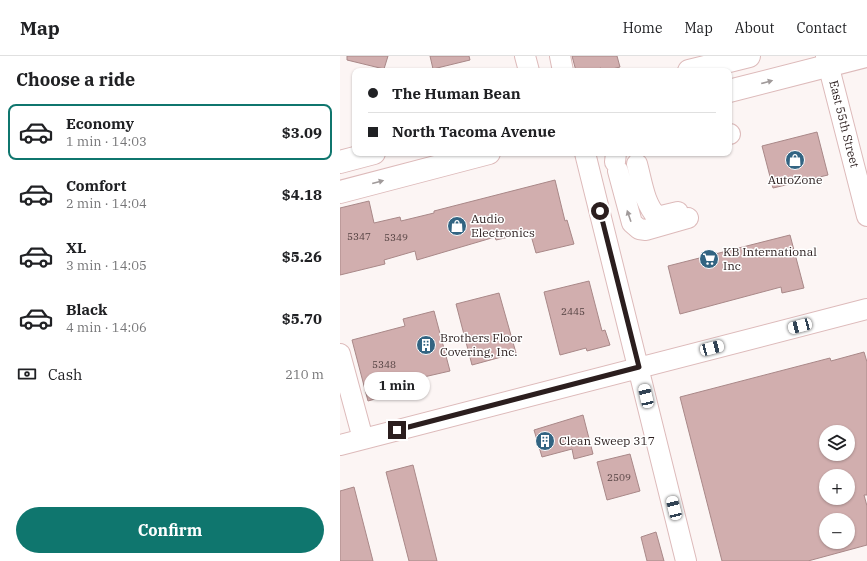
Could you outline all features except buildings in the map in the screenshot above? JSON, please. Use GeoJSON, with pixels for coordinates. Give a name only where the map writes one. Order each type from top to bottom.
{"type":"FeatureCollection","features":[{"type":"Feature","properties":{"kind":"main road"},"geometry":{"type":"LineString","coordinates":[[701,68],[749,56]]}},
{"type":"Feature","properties":{"kind":"main road"},"geometry":{"type":"LineString","coordinates":[[732,90],[828,61],[866,56]]}},
{"type":"Feature","properties":{"kind":"main road"},"geometry":{"type":"LineString","coordinates":[[340,162],[363,156]]}},
{"type":"Feature","properties":{"kind":"main road"},"geometry":{"type":"LineString","coordinates":[[340,192],[478,156]]}},
{"type":"Feature","properties":{"kind":"street"},"geometry":{"type":"LineString","coordinates":[[525,56],[528,68]]}},
{"type":"Feature","properties":{"kind":"street"},"geometry":{"type":"LineString","coordinates":[[560,56],[562,68]]}},
{"type":"Feature","properties":{"kind":"street","name":"East 55th Street"},"geometry":{"type":"LineString","coordinates":[[828,61],[867,216]]}},
{"type":"Feature","properties":{"kind":"street"},"geometry":{"type":"LineString","coordinates":[[586,156],[686,561]]}},
{"type":"Feature","properties":{"kind":"street"},"geometry":{"type":"LineString","coordinates":[[626,160],[657,217],[686,214]]}},
{"type":"Feature","properties":{"kind":"street"},"geometry":{"type":"LineString","coordinates":[[340,445],[867,309]]}},
{"type":"Feature","properties":{"kind":"street"},"geometry":{"type":"LineString","coordinates":[[340,354],[363,439]]}},
{"type":"Feature","properties":{"kind":"place","name":"AutoZone"},"geometry":{"type":"Point","coordinates":[795,160]}},
{"type":"Feature","properties":{"kind":"place","name":"Audio Electronics"},"geometry":{"type":"Point","coordinates":[457,226]}},
{"type":"Feature","properties":{"kind":"place","name":"KB International Inc"},"geometry":{"type":"Point","coordinates":[709,259]}},
{"type":"Feature","properties":{"kind":"place","name":"Brothers Floor Covering, Inc."},"geometry":{"type":"Point","coordinates":[426,345]}},
{"type":"Feature","properties":{"kind":"place","name":"Clean Sweep 317"},"geometry":{"type":"Point","coordinates":[545,441]}},
{"type":"Feature","properties":{"kind":"route"},"geometry":{"type":"LineString","coordinates":[[397,430],[639,367],[600,211]]}}]}
